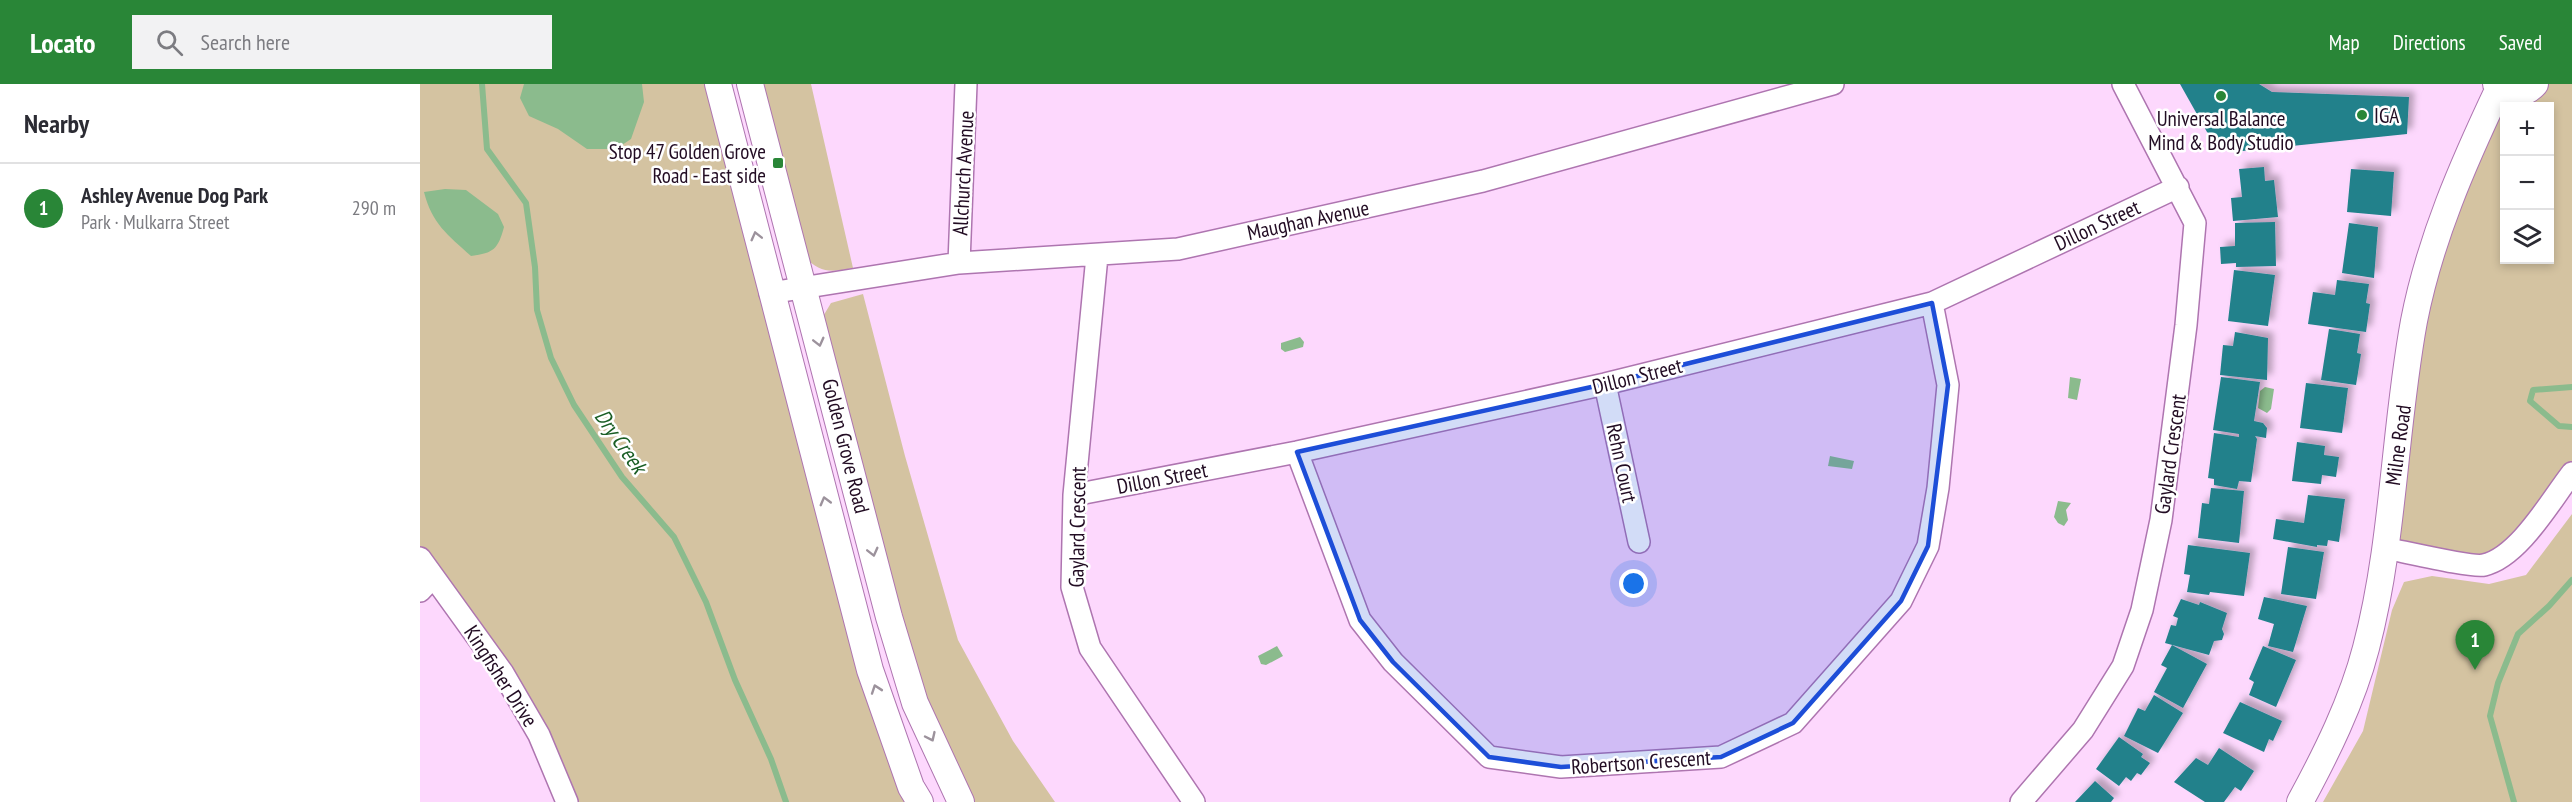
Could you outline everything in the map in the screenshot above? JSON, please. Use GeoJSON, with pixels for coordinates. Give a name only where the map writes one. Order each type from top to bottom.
{"type":"FeatureCollection","features":[{"type":"Feature","properties":{"kind":"main road","name":"Golden Grove Road"},"geometry":{"type":"LineString","coordinates":[[718,84],[770,293],[870,670],[911,788],[920,802]]}},
{"type":"Feature","properties":{"kind":"main road","name":"Golden Grove Road"},"geometry":{"type":"LineString","coordinates":[[750,84],[889,616],[915,703],[961,802]]}},
{"type":"Feature","properties":{"kind":"main road"},"geometry":{"type":"LineString","coordinates":[[2498,86],[2514,94],[2523,93],[2535,84]]}},
{"type":"Feature","properties":{"kind":"main road","name":"Milne Road"},"geometry":{"type":"LineString","coordinates":[[2300,802],[2322,763],[2365,651],[2384,548],[2414,322],[2442,219],[2464,160],[2498,86]]}},
{"type":"Feature","properties":{"kind":"street","name":"Allchurch Avenue"},"geometry":{"type":"LineString","coordinates":[[959,263],[966,84]]}},
{"type":"Feature","properties":{"kind":"street","name":"Maughan Avenue"},"geometry":{"type":"LineString","coordinates":[[770,293],[959,263],[1097,256],[1178,249],[1483,182],[1833,84]]}},
{"type":"Feature","properties":{"kind":"street","name":"Gaylard Crescent"},"geometry":{"type":"LineString","coordinates":[[2021,802],[2083,730],[2122,666],[2142,610],[2161,520],[2187,314],[2195,224],[2178,187],[2123,84]]}},
{"type":"Feature","properties":{"kind":"street","name":"Dillon Street"},"geometry":{"type":"LineString","coordinates":[[1074,495],[1297,452],[1605,384],[1932,303],[2178,187]]}},
{"type":"Feature","properties":{"kind":"street","name":"Gaylard Crescent"},"geometry":{"type":"LineString","coordinates":[[1097,256],[1074,495],[1072,587],[1090,648],[1194,802]]}},
{"type":"Feature","properties":{"kind":"street","name":"Robertson Crescent"},"geometry":{"type":"LineString","coordinates":[[1297,452],[1360,620],[1393,663],[1488,757],[1561,767],[1720,757],[1792,723],[1901,601],[1928,546],[1938,488],[1948,385],[1932,303]]}},
{"type":"Feature","properties":{"kind":"street","name":"Rehn Court"},"geometry":{"type":"LineString","coordinates":[[1605,384],[1639,542]]}},
{"type":"Feature","properties":{"kind":"street"},"geometry":{"type":"LineString","coordinates":[[2384,548],[2482,565],[2502,557],[2526,534],[2572,473]]}},
{"type":"Feature","properties":{"kind":"street","name":"Kingfisher Drive"},"geometry":{"type":"LineString","coordinates":[[420,558],[427,584],[503,673],[539,735],[567,802]]}},
{"type":"Feature","properties":{"kind":"highlighted area"},"geometry":{"type":"Polygon","coordinates":[[[1932,303],[1948,385],[1928,546],[1901,601],[1793,723],[1721,757],[1561,767],[1489,757],[1393,662],[1360,620],[1297,452],[1605,384],[1932,303]]]}},
{"type":"Feature","properties":{"kind":"shaded area"},"geometry":{"type":"Polygon","coordinates":[[[420,84],[718,84],[920,802],[567,802],[539,735],[420,558],[420,84]]]}},
{"type":"Feature","properties":{"kind":"shaded area"},"geometry":{"type":"Polygon","coordinates":[[[524,84],[642,84],[644,102],[631,139],[616,149],[587,149],[558,129],[529,116],[520,98],[524,84]]]}},
{"type":"Feature","properties":{"kind":"shaded area"},"geometry":{"type":"Polygon","coordinates":[[[758,84],[811,84],[853,268],[821,269],[804,256],[758,84]]]}},
{"type":"Feature","properties":{"kind":"shaded area"},"geometry":{"type":"Polygon","coordinates":[[[2535,84],[2572,84],[2572,473],[2502,557],[2384,548],[2414,322],[2499,88],[2535,84]]]}},
{"type":"Feature","properties":{"kind":"shaded area"},"geometry":{"type":"Polygon","coordinates":[[[445,189],[466,190],[498,214],[504,227],[494,249],[471,256],[436,221],[424,192],[445,189]]]}},
{"type":"Feature","properties":{"kind":"shaded area"},"geometry":{"type":"Polygon","coordinates":[[[863,294],[905,456],[958,640],[1013,741],[1055,802],[971,802],[924,701],[822,318],[831,303],[863,294]]]}},
{"type":"Feature","properties":{"kind":"shaded area"},"geometry":{"type":"Polygon","coordinates":[[[1300,337],[1304,342],[1303,347],[1285,352],[1281,349],[1281,343],[1300,337]]]}},
{"type":"Feature","properties":{"kind":"shaded area"},"geometry":{"type":"Polygon","coordinates":[[[2070,377],[2081,379],[2077,400],[2068,398],[2070,377]]]}},
{"type":"Feature","properties":{"kind":"shaded area"},"geometry":{"type":"Polygon","coordinates":[[[2265,387],[2274,389],[2271,409],[2267,413],[2258,408],[2260,391],[2265,387]]]}},
{"type":"Feature","properties":{"kind":"shaded area"},"geometry":{"type":"Polygon","coordinates":[[[1830,456],[1854,461],[1852,469],[1828,466],[1830,456]]]}},
{"type":"Feature","properties":{"kind":"shaded area"},"geometry":{"type":"Polygon","coordinates":[[[2058,501],[2071,503],[2066,510],[2068,520],[2064,526],[2054,517],[2058,501]]]}},
{"type":"Feature","properties":{"kind":"shaded area"},"geometry":{"type":"Polygon","coordinates":[[[2572,514],[2572,802],[2323,802],[2363,731],[2392,610],[2404,582],[2432,576],[2489,584],[2526,575],[2572,514]]]}},
{"type":"Feature","properties":{"kind":"shaded area"},"geometry":{"type":"Polygon","coordinates":[[[1277,646],[1283,656],[1266,665],[1261,664],[1258,656],[1277,646]]]}},
{"type":"Feature","properties":{"kind":"building"},"geometry":{"type":"Polygon","coordinates":[[[2180,84],[2259,84],[2272,92],[2409,97],[2407,134],[2233,152],[2207,132],[2180,84]]]}},
{"type":"Feature","properties":{"kind":"building"},"geometry":{"type":"Polygon","coordinates":[[[2264,167],[2265,181],[2274,180],[2278,217],[2233,221],[2231,198],[2242,197],[2239,169],[2264,167]]]}},
{"type":"Feature","properties":{"kind":"building"},"geometry":{"type":"Polygon","coordinates":[[[2351,169],[2394,172],[2391,216],[2347,212],[2351,169]]]}},
{"type":"Feature","properties":{"kind":"building"},"geometry":{"type":"Polygon","coordinates":[[[2275,222],[2276,266],[2236,267],[2236,263],[2221,264],[2220,247],[2235,246],[2235,223],[2275,222]]]}},
{"type":"Feature","properties":{"kind":"building"},"geometry":{"type":"Polygon","coordinates":[[[2349,223],[2378,227],[2374,278],[2342,273],[2349,223]]]}},
{"type":"Feature","properties":{"kind":"building"},"geometry":{"type":"Polygon","coordinates":[[[2234,270],[2275,275],[2268,326],[2228,321],[2234,270]]]}},
{"type":"Feature","properties":{"kind":"building"},"geometry":{"type":"Polygon","coordinates":[[[2337,280],[2369,284],[2366,303],[2370,304],[2366,332],[2308,324],[2313,292],[2335,295],[2337,280]]]}},
{"type":"Feature","properties":{"kind":"building"},"geometry":{"type":"Polygon","coordinates":[[[2329,329],[2360,334],[2357,353],[2361,354],[2356,385],[2321,380],[2329,329]]]}},
{"type":"Feature","properties":{"kind":"building"},"geometry":{"type":"Polygon","coordinates":[[[2235,332],[2268,338],[2267,380],[2220,375],[2223,345],[2233,346],[2235,332]]]}},
{"type":"Feature","properties":{"kind":"building"},"geometry":{"type":"Polygon","coordinates":[[[2221,377],[2260,382],[2254,421],[2263,423],[2267,428],[2266,438],[2255,436],[2257,439],[2251,482],[2239,481],[2237,489],[2214,485],[2214,479],[2208,478],[2214,433],[2239,437],[2239,434],[2213,430],[2221,377]]]}},
{"type":"Feature","properties":{"kind":"building"},"geometry":{"type":"Polygon","coordinates":[[[2306,383],[2348,388],[2342,433],[2300,428],[2306,383]]]}},
{"type":"Feature","properties":{"kind":"building"},"geometry":{"type":"Polygon","coordinates":[[[2297,442],[2325,446],[2324,455],[2339,457],[2336,477],[2322,475],[2321,484],[2292,481],[2297,442]]]}},
{"type":"Feature","properties":{"kind":"building"},"geometry":{"type":"Polygon","coordinates":[[[2211,488],[2244,491],[2239,543],[2198,538],[2202,503],[2209,504],[2211,488]]]}},
{"type":"Feature","properties":{"kind":"building"},"geometry":{"type":"Polygon","coordinates":[[[2308,495],[2345,499],[2339,542],[2328,540],[2327,546],[2317,545],[2317,547],[2273,539],[2276,519],[2304,523],[2308,495]]]}},
{"type":"Feature","properties":{"kind":"building"},"geometry":{"type":"Polygon","coordinates":[[[2188,545],[2250,553],[2244,596],[2187,592],[2190,575],[2184,574],[2188,545]]]}},
{"type":"Feature","properties":{"kind":"building"},"geometry":{"type":"Polygon","coordinates":[[[2288,547],[2324,552],[2316,599],[2281,594],[2288,547]]]}},
{"type":"Feature","properties":{"kind":"building"},"geometry":{"type":"Polygon","coordinates":[[[2264,597],[2307,606],[2293,652],[2268,646],[2274,624],[2258,619],[2264,597]]]}},
{"type":"Feature","properties":{"kind":"building"},"geometry":{"type":"Polygon","coordinates":[[[2181,599],[2199,605],[2200,602],[2227,613],[2222,629],[2224,634],[2222,640],[2214,641],[2209,655],[2165,643],[2171,625],[2176,626],[2178,618],[2173,616],[2181,599]]]}},
{"type":"Feature","properties":{"kind":"building"},"geometry":{"type":"Polygon","coordinates":[[[2172,645],[2207,664],[2183,708],[2154,692],[2167,668],[2161,665],[2172,645]]]}},
{"type":"Feature","properties":{"kind":"building"},"geometry":{"type":"Polygon","coordinates":[[[2263,646],[2296,660],[2276,707],[2249,695],[2254,682],[2249,679],[2263,646]]]}},
{"type":"Feature","properties":{"kind":"building"},"geometry":{"type":"Polygon","coordinates":[[[2154,695],[2183,713],[2158,753],[2124,736],[2138,708],[2145,711],[2154,695]]]}},
{"type":"Feature","properties":{"kind":"building"},"geometry":{"type":"Polygon","coordinates":[[[2240,702],[2282,721],[2273,741],[2269,739],[2264,752],[2223,733],[2240,702]]]}},
{"type":"Feature","properties":{"kind":"building"},"geometry":{"type":"Polygon","coordinates":[[[2119,737],[2143,754],[2141,757],[2150,763],[2141,775],[2137,773],[2131,781],[2126,777],[2119,786],[2096,769],[2119,737]]]}},
{"type":"Feature","properties":{"kind":"building"},"geometry":{"type":"Polygon","coordinates":[[[2219,748],[2254,771],[2241,791],[2235,787],[2224,802],[2205,802],[2174,782],[2196,758],[2208,765],[2219,748]]]}},
{"type":"Feature","properties":{"kind":"building"},"geometry":{"type":"Polygon","coordinates":[[[2095,781],[2114,798],[2111,802],[2075,802],[2095,781]]]}},
{"type":"Feature","properties":{"kind":"waterway","name":"Dry Creek"},"geometry":{"type":"LineString","coordinates":[[482,84],[487,149],[526,203],[535,267],[537,310],[551,358],[574,405],[622,477],[674,537],[706,602],[735,680],[771,759],[786,802]]}},
{"type":"Feature","properties":{"kind":"waterway","name":"Dry Creek"},"geometry":{"type":"LineString","coordinates":[[2572,387],[2533,390],[2530,401],[2559,426],[2572,427]]}},
{"type":"Feature","properties":{"kind":"waterway","name":"Dry Creek"},"geometry":{"type":"LineString","coordinates":[[2514,802],[2490,716],[2498,683],[2518,634],[2549,606],[2572,580]]}},
{"type":"Feature","properties":{"kind":"place","name":"Universal Balance Mind & Body Studio"},"geometry":{"type":"Point","coordinates":[2221,96]}},
{"type":"Feature","properties":{"kind":"place","name":"IGA"},"geometry":{"type":"Point","coordinates":[2362,115]}},
{"type":"Feature","properties":{"kind":"place","name":"Stop 47 Golden Grove Road - East side"},"geometry":{"type":"Point","coordinates":[778,163]}},
{"type":"Feature","properties":{"kind":"place","name":"Ashley Avenue Dog Park"},"geometry":{"type":"Point","coordinates":[2475,670]}}]}
